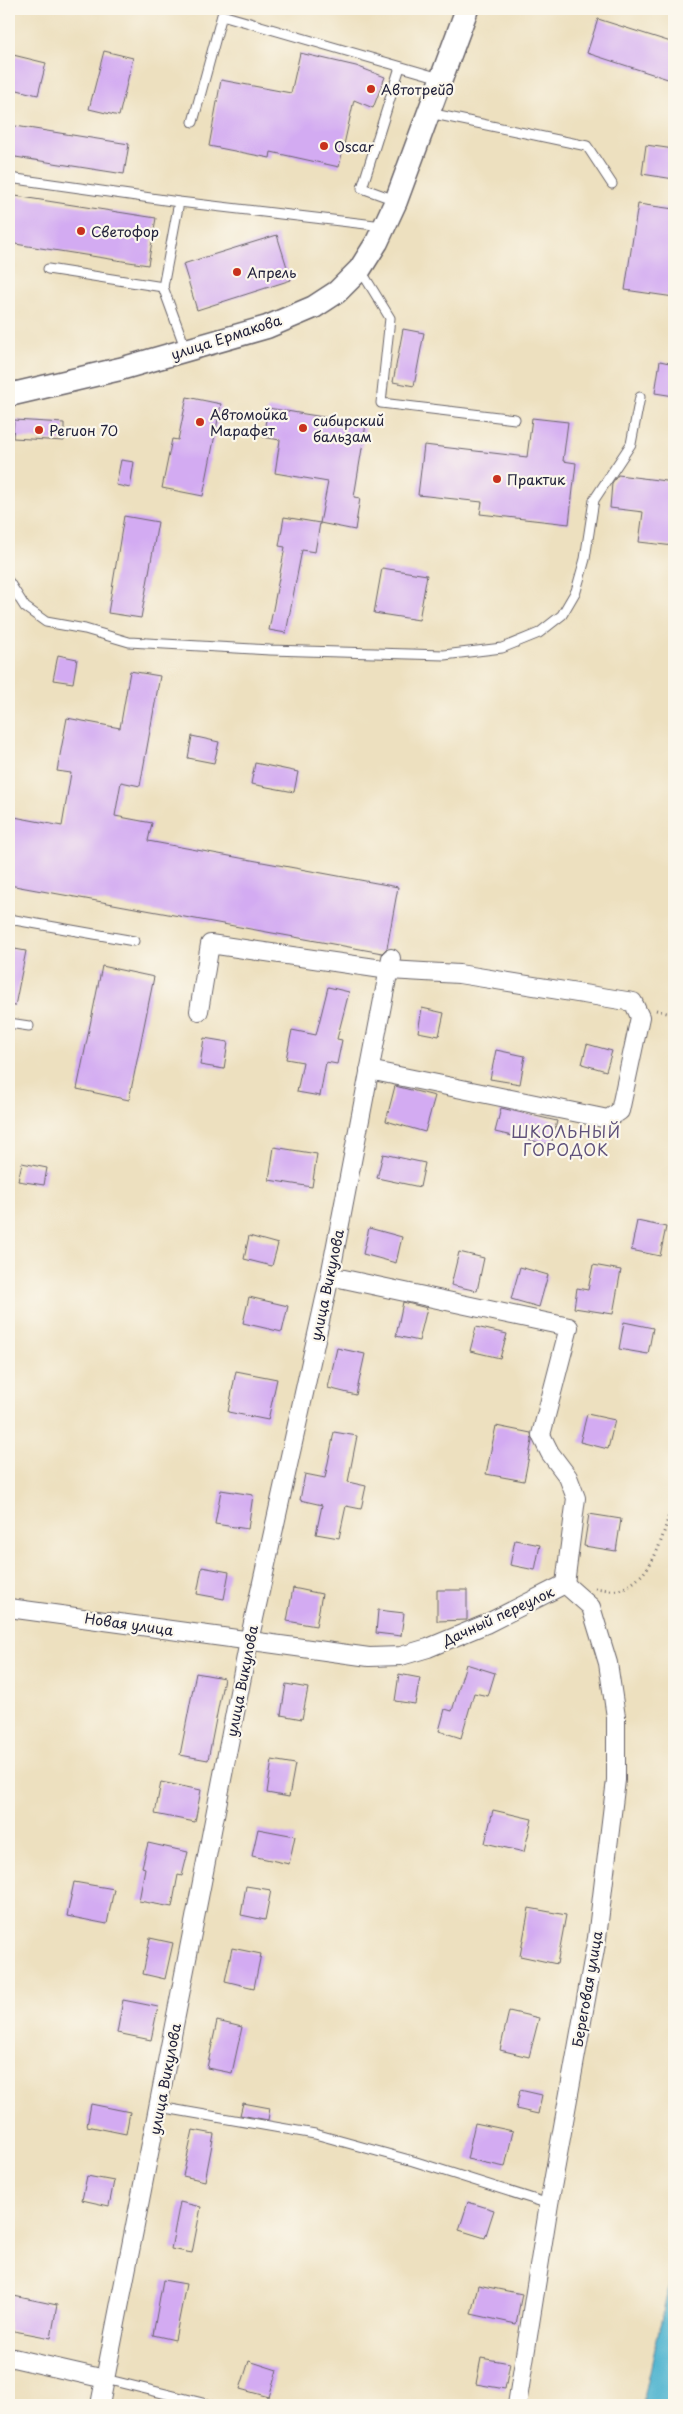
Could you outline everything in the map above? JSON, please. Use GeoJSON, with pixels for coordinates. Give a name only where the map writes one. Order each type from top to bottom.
{"type":"FeatureCollection","features":[{"type":"Feature","properties":{"kind":"street","name":"улица Ермакова"},"geometry":{"type":"LineString","coordinates":[[9,395],[120,369],[267,327],[314,306],[337,292],[360,269],[396,200],[467,9]]}},
{"type":"Feature","properties":{"kind":"street"},"geometry":{"type":"LineString","coordinates":[[199,1011],[210,944],[390,964],[624,1000],[633,1002],[640,1017],[620,1112],[608,1119],[370,1070]]}},
{"type":"Feature","properties":{"kind":"street","name":"улица Викулова"},"geometry":{"type":"LineString","coordinates":[[100,2405],[250,1641],[330,1276],[390,964]]}},
{"type":"Feature","properties":{"kind":"street","name":"Дачный переулок"},"geometry":{"type":"LineString","coordinates":[[250,1641],[369,1657],[400,1656],[428,1648],[486,1624],[565,1584],[576,1498],[568,1478],[550,1453],[541,1435],[569,1327],[330,1276]]}},
{"type":"Feature","properties":{"kind":"street","name":"Береговая улица"},"geometry":{"type":"LineString","coordinates":[[517,2405],[549,2204],[597,1938],[616,1780],[616,1718],[608,1663],[591,1607],[565,1584]]}},
{"type":"Feature","properties":{"kind":"street","name":"Новая улица"},"geometry":{"type":"LineString","coordinates":[[9,1608],[250,1641]]}},
{"type":"Feature","properties":{"kind":"street"},"geometry":{"type":"LineString","coordinates":[[9,2357],[105,2379]]}},
{"type":"Feature","properties":{"kind":"lane"},"geometry":{"type":"LineString","coordinates":[[193,122],[222,15],[442,79]]}},
{"type":"Feature","properties":{"kind":"lane"},"geometry":{"type":"LineString","coordinates":[[396,200],[362,188],[400,67]]}},
{"type":"Feature","properties":{"kind":"lane"},"geometry":{"type":"LineString","coordinates":[[429,113],[586,146],[612,184]]}},
{"type":"Feature","properties":{"kind":"lane"},"geometry":{"type":"LineString","coordinates":[[9,178],[180,202],[384,226]]}},
{"type":"Feature","properties":{"kind":"lane"},"geometry":{"type":"LineString","coordinates":[[180,202],[163,287],[186,351]]}},
{"type":"Feature","properties":{"kind":"lane"},"geometry":{"type":"LineString","coordinates":[[48,269],[163,287]]}},
{"type":"Feature","properties":{"kind":"lane"},"geometry":{"type":"LineString","coordinates":[[360,269],[390,318],[381,403],[515,419]]}},
{"type":"Feature","properties":{"kind":"lane"},"geometry":{"type":"LineString","coordinates":[[9,582],[26,606],[46,622],[85,629],[129,642],[270,650],[444,656],[502,648],[539,633],[562,615],[576,591],[585,559],[594,500],[631,444],[640,397]]}},
{"type":"Feature","properties":{"kind":"lane"},"geometry":{"type":"LineString","coordinates":[[9,919],[134,941]]}},
{"type":"Feature","properties":{"kind":"lane"},"geometry":{"type":"LineString","coordinates":[[9,1023],[29,1026]]}},
{"type":"Feature","properties":{"kind":"lane"},"geometry":{"type":"LineString","coordinates":[[159,2108],[315,2134],[413,2161],[549,2204]]}},
{"type":"Feature","properties":{"kind":"lane"},"geometry":{"type":"LineString","coordinates":[[105,2379],[211,2405]]}},
{"type":"Feature","properties":{"kind":"path"},"geometry":{"type":"LineString","coordinates":[[565,1584],[616,1590],[633,1583],[649,1567],[663,1535],[674,1494]]}},
{"type":"Feature","properties":{"kind":"water"},"geometry":{"type":"Polygon","coordinates":[[[674,2263],[674,2405],[643,2405],[644,2398],[674,2263]]]}},
{"type":"Feature","properties":{"kind":"building"},"geometry":{"type":"Polygon","coordinates":[[[598,19],[674,43],[674,81],[587,53],[598,19]]]}},
{"type":"Feature","properties":{"kind":"building"},"geometry":{"type":"Polygon","coordinates":[[[104,51],[133,58],[119,116],[89,109],[104,51]]]}},
{"type":"Feature","properties":{"kind":"building"},"geometry":{"type":"Polygon","coordinates":[[[300,53],[356,66],[385,77],[373,108],[354,100],[339,167],[271,152],[270,158],[209,146],[221,80],[291,93],[300,53]]]}},
{"type":"Feature","properties":{"kind":"building"},"geometry":{"type":"Polygon","coordinates":[[[9,54],[46,63],[38,95],[9,88],[9,54]]]}},
{"type":"Feature","properties":{"kind":"building"},"geometry":{"type":"Polygon","coordinates":[[[9,125],[129,144],[124,174],[9,156],[9,125]]]}},
{"type":"Feature","properties":{"kind":"building"},"geometry":{"type":"Polygon","coordinates":[[[646,145],[674,149],[674,179],[642,174],[646,145]]]}},
{"type":"Feature","properties":{"kind":"building","name":"Светофор"},"geometry":{"type":"Polygon","coordinates":[[[9,195],[156,218],[148,265],[9,243],[9,195]]]}},
{"type":"Feature","properties":{"kind":"building"},"geometry":{"type":"Polygon","coordinates":[[[638,204],[674,209],[674,297],[625,290],[638,204]]]}},
{"type":"Feature","properties":{"kind":"building","name":"Апрель"},"geometry":{"type":"Polygon","coordinates":[[[277,235],[291,280],[197,310],[183,264],[277,235]]]}},
{"type":"Feature","properties":{"kind":"building"},"geometry":{"type":"Polygon","coordinates":[[[403,329],[424,333],[414,386],[393,382],[403,329]]]}},
{"type":"Feature","properties":{"kind":"building"},"geometry":{"type":"Polygon","coordinates":[[[660,361],[674,364],[674,396],[655,393],[660,361]]]}},
{"type":"Feature","properties":{"kind":"building"},"geometry":{"type":"Polygon","coordinates":[[[187,397],[221,404],[203,496],[162,488],[172,439],[178,440],[187,397]]]}},
{"type":"Feature","properties":{"kind":"building"},"geometry":{"type":"Polygon","coordinates":[[[268,408],[366,424],[354,497],[360,498],[355,530],[320,523],[328,482],[275,473],[280,440],[263,437],[268,408]]]}},
{"type":"Feature","properties":{"kind":"building","name":"Практик"},"geometry":{"type":"Polygon","coordinates":[[[532,418],[568,422],[563,461],[576,463],[569,524],[480,514],[482,502],[418,495],[424,445],[527,457],[532,418]]]}},
{"type":"Feature","properties":{"kind":"building","name":"Регион 70"},"geometry":{"type":"Polygon","coordinates":[[[14,420],[64,423],[64,441],[13,438],[14,420]]]}},
{"type":"Feature","properties":{"kind":"building"},"geometry":{"type":"Polygon","coordinates":[[[121,460],[134,462],[130,488],[116,485],[121,460]]]}},
{"type":"Feature","properties":{"kind":"building"},"geometry":{"type":"Polygon","coordinates":[[[618,475],[674,482],[674,546],[639,542],[643,512],[610,508],[612,483],[618,475]]]}},
{"type":"Feature","properties":{"kind":"building"},"geometry":{"type":"Polygon","coordinates":[[[124,516],[158,522],[141,618],[108,613],[124,516]]]}},
{"type":"Feature","properties":{"kind":"building"},"geometry":{"type":"Polygon","coordinates":[[[284,517],[320,523],[315,552],[302,550],[286,633],[269,630],[285,547],[279,546],[284,517]]]}},
{"type":"Feature","properties":{"kind":"building"},"geometry":{"type":"Polygon","coordinates":[[[382,568],[427,575],[419,620],[374,613],[382,568]]]}},
{"type":"Feature","properties":{"kind":"building"},"geometry":{"type":"Polygon","coordinates":[[[58,655],[77,659],[73,683],[53,680],[58,655]]]}},
{"type":"Feature","properties":{"kind":"building"},"geometry":{"type":"Polygon","coordinates":[[[130,671],[160,676],[140,786],[121,782],[115,816],[152,823],[148,841],[398,887],[387,948],[382,953],[9,885],[9,816],[62,826],[71,773],[57,771],[67,718],[120,728],[130,671]]]}},
{"type":"Feature","properties":{"kind":"building"},"geometry":{"type":"Polygon","coordinates":[[[192,736],[219,742],[214,763],[188,758],[192,736]]]}},
{"type":"Feature","properties":{"kind":"building"},"geometry":{"type":"Polygon","coordinates":[[[255,763],[298,772],[294,792],[251,784],[255,763]]]}},
{"type":"Feature","properties":{"kind":"building"},"geometry":{"type":"Polygon","coordinates":[[[9,948],[26,951],[15,1006],[9,1005],[9,948]]]}},
{"type":"Feature","properties":{"kind":"building"},"geometry":{"type":"Polygon","coordinates":[[[102,966],[154,977],[129,1100],[77,1089],[102,966]]]}},
{"type":"Feature","properties":{"kind":"building"},"geometry":{"type":"Polygon","coordinates":[[[328,987],[349,992],[337,1039],[342,1040],[337,1064],[326,1062],[320,1096],[297,1092],[303,1062],[286,1059],[292,1030],[316,1035],[328,987]]]}},
{"type":"Feature","properties":{"kind":"building"},"geometry":{"type":"Polygon","coordinates":[[[422,1008],[444,1013],[439,1036],[418,1032],[422,1008]]]}},
{"type":"Feature","properties":{"kind":"building"},"geometry":{"type":"Polygon","coordinates":[[[204,1038],[228,1042],[224,1069],[200,1065],[204,1038]]]}},
{"type":"Feature","properties":{"kind":"building"},"geometry":{"type":"Polygon","coordinates":[[[587,1044],[612,1051],[606,1071],[582,1064],[587,1044]]]}},
{"type":"Feature","properties":{"kind":"building"},"geometry":{"type":"Polygon","coordinates":[[[496,1050],[525,1056],[520,1084],[490,1079],[496,1050]]]}},
{"type":"Feature","properties":{"kind":"building"},"geometry":{"type":"Polygon","coordinates":[[[395,1086],[435,1096],[425,1132],[386,1121],[395,1086]]]}},
{"type":"Feature","properties":{"kind":"building"},"geometry":{"type":"Polygon","coordinates":[[[501,1108],[557,1121],[551,1145],[495,1132],[501,1108]]]}},
{"type":"Feature","properties":{"kind":"building"},"geometry":{"type":"Polygon","coordinates":[[[274,1147],[317,1154],[312,1187],[269,1180],[274,1147]]]}},
{"type":"Feature","properties":{"kind":"building"},"geometry":{"type":"Polygon","coordinates":[[[383,1154],[425,1163],[420,1187],[377,1178],[383,1154]]]}},
{"type":"Feature","properties":{"kind":"building"},"geometry":{"type":"Polygon","coordinates":[[[22,1163],[47,1168],[44,1185],[18,1181],[22,1163]]]}},
{"type":"Feature","properties":{"kind":"building"},"geometry":{"type":"Polygon","coordinates":[[[637,1221],[666,1227],[660,1256],[631,1250],[637,1221]]]}},
{"type":"Feature","properties":{"kind":"building"},"geometry":{"type":"Polygon","coordinates":[[[369,1228],[402,1237],[396,1263],[363,1254],[369,1228]]]}},
{"type":"Feature","properties":{"kind":"building"},"geometry":{"type":"Polygon","coordinates":[[[249,1236],[278,1244],[272,1266],[244,1259],[249,1236]]]}},
{"type":"Feature","properties":{"kind":"building"},"geometry":{"type":"Polygon","coordinates":[[[459,1252],[484,1258],[477,1291],[451,1285],[459,1252]]]}},
{"type":"Feature","properties":{"kind":"building"},"geometry":{"type":"Polygon","coordinates":[[[593,1265],[621,1270],[613,1314],[574,1308],[577,1288],[588,1290],[593,1265]]]}},
{"type":"Feature","properties":{"kind":"building"},"geometry":{"type":"Polygon","coordinates":[[[520,1267],[548,1275],[539,1307],[511,1299],[520,1267]]]}},
{"type":"Feature","properties":{"kind":"building"},"geometry":{"type":"Polygon","coordinates":[[[249,1297],[288,1306],[282,1332],[243,1323],[249,1297]]]}},
{"type":"Feature","properties":{"kind":"building"},"geometry":{"type":"Polygon","coordinates":[[[403,1302],[427,1308],[419,1341],[396,1336],[403,1302]]]}},
{"type":"Feature","properties":{"kind":"building"},"geometry":{"type":"Polygon","coordinates":[[[624,1322],[653,1328],[648,1354],[619,1349],[624,1322]]]}},
{"type":"Feature","properties":{"kind":"building"},"geometry":{"type":"Polygon","coordinates":[[[476,1327],[507,1334],[500,1358],[470,1351],[476,1327]]]}},
{"type":"Feature","properties":{"kind":"building"},"geometry":{"type":"Polygon","coordinates":[[[337,1348],[365,1354],[356,1395],[328,1388],[337,1348]]]}},
{"type":"Feature","properties":{"kind":"building"},"geometry":{"type":"Polygon","coordinates":[[[236,1371],[277,1379],[268,1420],[228,1412],[236,1371]]]}},
{"type":"Feature","properties":{"kind":"building"},"geometry":{"type":"Polygon","coordinates":[[[587,1414],[615,1420],[608,1449],[580,1442],[587,1414]]]}},
{"type":"Feature","properties":{"kind":"building"},"geometry":{"type":"Polygon","coordinates":[[[496,1426],[531,1433],[532,1441],[524,1481],[486,1474],[496,1426]]]}},
{"type":"Feature","properties":{"kind":"building"},"geometry":{"type":"Polygon","coordinates":[[[334,1432],[357,1436],[348,1482],[366,1486],[361,1509],[346,1506],[339,1538],[316,1534],[322,1505],[300,1500],[305,1474],[325,1478],[334,1432]]]}},
{"type":"Feature","properties":{"kind":"building"},"geometry":{"type":"Polygon","coordinates":[[[221,1490],[253,1495],[248,1529],[215,1524],[221,1490]]]}},
{"type":"Feature","properties":{"kind":"building"},"geometry":{"type":"Polygon","coordinates":[[[589,1514],[621,1519],[616,1551],[584,1546],[589,1514]]]}},
{"type":"Feature","properties":{"kind":"building"},"geometry":{"type":"Polygon","coordinates":[[[515,1540],[540,1545],[535,1570],[510,1565],[515,1540]]]}},
{"type":"Feature","properties":{"kind":"building"},"geometry":{"type":"Polygon","coordinates":[[[202,1567],[229,1572],[224,1599],[197,1594],[202,1567]]]}},
{"type":"Feature","properties":{"kind":"building"},"geometry":{"type":"Polygon","coordinates":[[[293,1588],[322,1594],[316,1626],[287,1621],[293,1588]]]}},
{"type":"Feature","properties":{"kind":"building"},"geometry":{"type":"Polygon","coordinates":[[[437,1590],[467,1590],[467,1620],[437,1621],[437,1590]]]}},
{"type":"Feature","properties":{"kind":"building"},"geometry":{"type":"Polygon","coordinates":[[[378,1610],[404,1613],[401,1636],[376,1633],[378,1610]]]}},
{"type":"Feature","properties":{"kind":"building"},"geometry":{"type":"Polygon","coordinates":[[[466,1664],[495,1673],[488,1696],[474,1693],[461,1738],[439,1731],[445,1709],[452,1711],[466,1664]]]}},
{"type":"Feature","properties":{"kind":"building"},"geometry":{"type":"Polygon","coordinates":[[[196,1673],[224,1678],[208,1760],[180,1755],[196,1673]]]}},
{"type":"Feature","properties":{"kind":"building"},"geometry":{"type":"Polygon","coordinates":[[[399,1674],[420,1678],[415,1704],[395,1701],[399,1674]]]}},
{"type":"Feature","properties":{"kind":"building"},"geometry":{"type":"Polygon","coordinates":[[[286,1684],[308,1688],[302,1719],[281,1715],[286,1684]]]}},
{"type":"Feature","properties":{"kind":"building"},"geometry":{"type":"Polygon","coordinates":[[[272,1760],[295,1764],[289,1797],[267,1793],[272,1760]]]}},
{"type":"Feature","properties":{"kind":"building"},"geometry":{"type":"Polygon","coordinates":[[[161,1782],[201,1790],[195,1822],[155,1814],[161,1782]]]}},
{"type":"Feature","properties":{"kind":"building"},"geometry":{"type":"Polygon","coordinates":[[[493,1810],[532,1819],[524,1852],[485,1843],[493,1810]]]}},
{"type":"Feature","properties":{"kind":"building"},"geometry":{"type":"Polygon","coordinates":[[[258,1829],[295,1836],[289,1864],[252,1856],[258,1829]]]}},
{"type":"Feature","properties":{"kind":"building"},"geometry":{"type":"Polygon","coordinates":[[[148,1843],[188,1852],[182,1876],[178,1875],[172,1907],[139,1901],[145,1868],[142,1867],[148,1843]]]}},
{"type":"Feature","properties":{"kind":"building"},"geometry":{"type":"Polygon","coordinates":[[[74,1882],[114,1889],[107,1924],[67,1916],[74,1882]]]}},
{"type":"Feature","properties":{"kind":"building"},"geometry":{"type":"Polygon","coordinates":[[[246,1886],[271,1890],[265,1920],[241,1915],[246,1886]]]}},
{"type":"Feature","properties":{"kind":"building"},"geometry":{"type":"Polygon","coordinates":[[[529,1908],[566,1915],[557,1964],[520,1956],[529,1908]]]}},
{"type":"Feature","properties":{"kind":"building"},"geometry":{"type":"Polygon","coordinates":[[[150,1938],[173,1943],[165,1979],[143,1974],[150,1938]]]}},
{"type":"Feature","properties":{"kind":"building"},"geometry":{"type":"Polygon","coordinates":[[[232,1948],[261,1954],[254,1988],[225,1981],[232,1948]]]}},
{"type":"Feature","properties":{"kind":"building"},"geometry":{"type":"Polygon","coordinates":[[[123,2000],[158,2007],[151,2040],[117,2033],[123,2000]]]}},
{"type":"Feature","properties":{"kind":"building"},"geometry":{"type":"Polygon","coordinates":[[[509,2011],[539,2018],[529,2057],[500,2050],[509,2011]]]}},
{"type":"Feature","properties":{"kind":"building"},"geometry":{"type":"Polygon","coordinates":[[[217,2021],[242,2027],[232,2073],[207,2068],[217,2021]]]}},
{"type":"Feature","properties":{"kind":"building"},"geometry":{"type":"Polygon","coordinates":[[[520,2090],[542,2095],[538,2114],[516,2109],[520,2090]]]}},
{"type":"Feature","properties":{"kind":"building"},"geometry":{"type":"Polygon","coordinates":[[[243,2103],[270,2108],[268,2120],[240,2115],[243,2103]]]}},
{"type":"Feature","properties":{"kind":"building"},"geometry":{"type":"Polygon","coordinates":[[[91,2104],[130,2112],[126,2134],[87,2126],[91,2104]]]}},
{"type":"Feature","properties":{"kind":"building"},"geometry":{"type":"Polygon","coordinates":[[[475,2123],[513,2131],[505,2167],[467,2159],[475,2123]]]}},
{"type":"Feature","properties":{"kind":"building"},"geometry":{"type":"Polygon","coordinates":[[[193,2130],[214,2134],[205,2181],[183,2176],[193,2130]]]}},
{"type":"Feature","properties":{"kind":"building"},"geometry":{"type":"Polygon","coordinates":[[[87,2176],[114,2181],[109,2206],[82,2200],[87,2176]]]}},
{"type":"Feature","properties":{"kind":"building"},"geometry":{"type":"Polygon","coordinates":[[[180,2202],[201,2207],[192,2253],[171,2249],[180,2202]]]}},
{"type":"Feature","properties":{"kind":"building"},"geometry":{"type":"Polygon","coordinates":[[[468,2202],[494,2210],[485,2238],[459,2230],[468,2202]]]}},
{"type":"Feature","properties":{"kind":"building"},"geometry":{"type":"Polygon","coordinates":[[[163,2280],[186,2284],[175,2340],[153,2335],[163,2280]]]}},
{"type":"Feature","properties":{"kind":"building"},"geometry":{"type":"Polygon","coordinates":[[[478,2285],[522,2294],[516,2324],[471,2314],[478,2285]]]}},
{"type":"Feature","properties":{"kind":"building"},"geometry":{"type":"Polygon","coordinates":[[[9,2295],[57,2305],[51,2338],[9,2330],[9,2295]]]}},
{"type":"Feature","properties":{"kind":"building"},"geometry":{"type":"Polygon","coordinates":[[[481,2358],[510,2363],[505,2389],[476,2384],[481,2358]]]}},
{"type":"Feature","properties":{"kind":"building"},"geometry":{"type":"Polygon","coordinates":[[[249,2361],[277,2370],[269,2397],[240,2389],[249,2361]]]}},
{"type":"Feature","properties":{"kind":"place","name":"Автотрейд"},"geometry":{"type":"Point","coordinates":[371,89]}},
{"type":"Feature","properties":{"kind":"place","name":"Oscar"},"geometry":{"type":"Point","coordinates":[324,146]}},
{"type":"Feature","properties":{"kind":"place","name":"Светофор"},"geometry":{"type":"Point","coordinates":[81,231]}},
{"type":"Feature","properties":{"kind":"place","name":"Апрель"},"geometry":{"type":"Point","coordinates":[237,272]}},
{"type":"Feature","properties":{"kind":"place","name":"Автомойка Марафет"},"geometry":{"type":"Point","coordinates":[200,422]}},
{"type":"Feature","properties":{"kind":"place","name":"сибирский бальзам"},"geometry":{"type":"Point","coordinates":[303,428]}},
{"type":"Feature","properties":{"kind":"place","name":"Регион 70"},"geometry":{"type":"Point","coordinates":[39,430]}},
{"type":"Feature","properties":{"kind":"place","name":"Практик"},"geometry":{"type":"Point","coordinates":[497,479]}},
{"type":"Feature","properties":{"kind":"district","name":"ШКОЛЬНЫЙ ГОРОДОК"},"geometry":{"type":"Point","coordinates":[566,1140]}}]}
